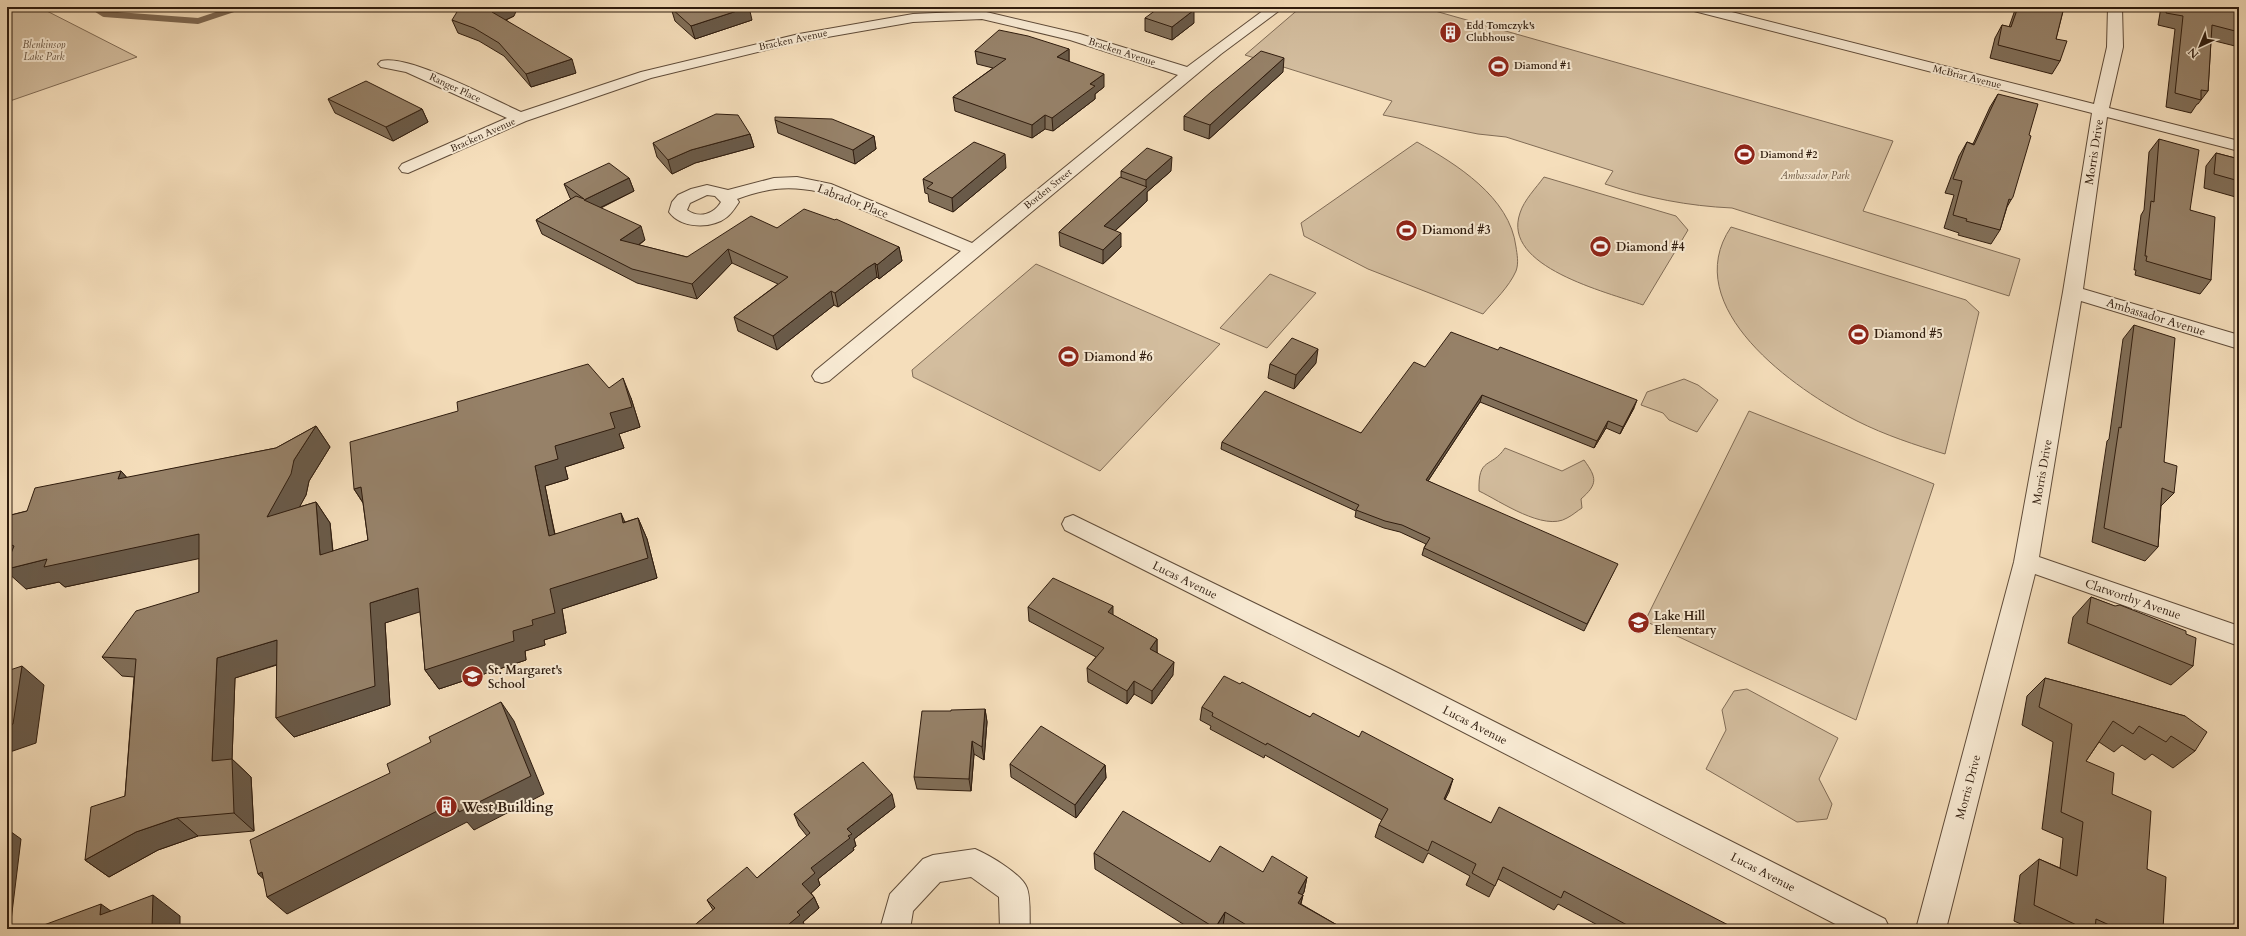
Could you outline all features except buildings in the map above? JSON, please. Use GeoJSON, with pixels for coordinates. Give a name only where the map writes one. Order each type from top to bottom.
{"type":"FeatureCollection","features":[{"type":"Feature","properties":{"kind":"street","name":"Borden Street"},"geometry":{"type":"LineString","coordinates":[[822,376],[1189,74],[1277,7]]}},
{"type":"Feature","properties":{"kind":"street","name":"McBriar Avenue"},"geometry":{"type":"LineString","coordinates":[[1696,7],[2100,112],[2239,146]]}},
{"type":"Feature","properties":{"kind":"street","name":"Morris Drive"},"geometry":{"type":"LineString","coordinates":[[1931,929],[2026,562],[2073,292],[2100,112],[2115,47],[2115,7]]}},
{"type":"Feature","properties":{"kind":"street","name":"Bracken Avenue"},"geometry":{"type":"LineString","coordinates":[[408,168],[520,118],[646,75],[799,38],[913,18],[985,11],[1075,37],[1189,74]]}},
{"type":"Feature","properties":{"kind":"street","name":"Ranger Place"},"geometry":{"type":"LineString","coordinates":[[386,64],[410,68],[520,118]]}},
{"type":"Feature","properties":{"kind":"street","name":"Labrador Place"},"geometry":{"type":"LineString","coordinates":[[727,196],[754,187],[774,183],[797,182],[825,188],[974,250]]}},
{"type":"Feature","properties":{"kind":"street","name":"Ambassador Avenue"},"geometry":{"type":"LineString","coordinates":[[2073,292],[2239,342]]}},
{"type":"Feature","properties":{"kind":"street","name":"Lucas Avenue"},"geometry":{"type":"LineString","coordinates":[[1073,524],[1381,677],[1875,929]]}},
{"type":"Feature","properties":{"kind":"street","name":"Clatworthy Avenue"},"geometry":{"type":"LineString","coordinates":[[2026,562],[2239,636]]}},
{"type":"Feature","properties":{"kind":"street"},"geometry":{"type":"LineString","coordinates":[[895,929],[900,904],[933,869],[975,863],[1013,890],[1015,929]]}},
{"type":"Feature","properties":{"kind":"green space","name":"Blenkinsop Lake Park"},"geometry":{"type":"Polygon","coordinates":[[[7,7],[39,7],[137,57],[7,102],[7,7]]]}},
{"type":"Feature","properties":{"kind":"green space","name":"Ambassador Park"},"geometry":{"type":"Polygon","coordinates":[[[1301,7],[1421,7],[1893,141],[1863,211],[2020,259],[2009,296],[1732,208],[1684,203],[1652,197],[1605,184],[1613,171],[1506,137],[1478,134],[1383,115],[1392,101],[1245,55],[1301,7]]]}},
{"type":"Feature","properties":{"kind":"green space","name":"Diamond #3"},"geometry":{"type":"Polygon","coordinates":[[[1417,142],[1448,161],[1479,184],[1503,213],[1512,229],[1517,256],[1516,271],[1505,288],[1483,314],[1368,269],[1304,236],[1301,223],[1417,142]]]}},
{"type":"Feature","properties":{"kind":"green space","name":"Diamond #4"},"geometry":{"type":"Polygon","coordinates":[[[1544,177],[1676,216],[1688,230],[1643,305],[1606,293],[1561,274],[1541,262],[1526,248],[1518,232],[1520,213],[1527,199],[1544,177]]]}},
{"type":"Feature","properties":{"kind":"green space","name":"Diamond #5"},"geometry":{"type":"Polygon","coordinates":[[[1731,227],[1966,300],[1979,312],[1945,454],[1878,431],[1832,407],[1804,389],[1776,367],[1750,342],[1731,315],[1719,287],[1718,257],[1731,227]]]}},
{"type":"Feature","properties":{"kind":"green space","name":"Diamond #6"},"geometry":{"type":"Polygon","coordinates":[[[1036,264],[1220,344],[1100,471],[913,377],[912,370],[1036,264]]]}},
{"type":"Feature","properties":{"kind":"green space"},"geometry":{"type":"Polygon","coordinates":[[[1270,274],[1316,293],[1267,348],[1220,328],[1270,274]]]}},
{"type":"Feature","properties":{"kind":"green space"},"geometry":{"type":"Polygon","coordinates":[[[1684,379],[1698,385],[1718,400],[1697,432],[1669,420],[1663,413],[1641,405],[1647,392],[1684,379]]]}},
{"type":"Feature","properties":{"kind":"green space"},"geometry":{"type":"Polygon","coordinates":[[[1749,411],[1934,484],[1856,720],[1645,621],[1749,411]]]}},
{"type":"Feature","properties":{"kind":"green space"},"geometry":{"type":"Polygon","coordinates":[[[1505,448],[1562,471],[1584,460],[1593,476],[1594,481],[1587,494],[1581,499],[1582,508],[1567,518],[1557,521],[1546,521],[1522,514],[1479,491],[1479,480],[1483,468],[1486,464],[1495,459],[1505,448]]]}},
{"type":"Feature","properties":{"kind":"green space"},"geometry":{"type":"Polygon","coordinates":[[[1747,689],[1838,738],[1819,779],[1832,804],[1827,819],[1797,822],[1706,769],[1726,730],[1722,710],[1734,691],[1747,689]]]}},
{"type":"Feature","properties":{"kind":"waterway"},"geometry":{"type":"LineString","coordinates":[[93,7],[104,14],[198,21],[240,7]]}},
{"type":"Feature","properties":{"kind":"place","name":"Edd Tomczyk's Clubhouse"},"geometry":{"type":"Point","coordinates":[1451,32]}},
{"type":"Feature","properties":{"kind":"place","name":"Diamond #1"},"geometry":{"type":"Point","coordinates":[1499,66]}},
{"type":"Feature","properties":{"kind":"place","name":"Diamond #2"},"geometry":{"type":"Point","coordinates":[1745,155]}},
{"type":"Feature","properties":{"kind":"place","name":"Diamond #3"},"geometry":{"type":"Point","coordinates":[1407,230]}},
{"type":"Feature","properties":{"kind":"place","name":"Diamond #4"},"geometry":{"type":"Point","coordinates":[1601,247]}},
{"type":"Feature","properties":{"kind":"place","name":"Diamond #5"},"geometry":{"type":"Point","coordinates":[1859,334]}},
{"type":"Feature","properties":{"kind":"place","name":"Diamond #6"},"geometry":{"type":"Point","coordinates":[1068,357]}},
{"type":"Feature","properties":{"kind":"place","name":"Lake Hill Elementary"},"geometry":{"type":"Point","coordinates":[1639,623]}},
{"type":"Feature","properties":{"kind":"place","name":"St. Margaret's School"},"geometry":{"type":"Point","coordinates":[472,677]}},
{"type":"Feature","properties":{"kind":"place","name":"West Building"},"geometry":{"type":"Point","coordinates":[446,807]}}]}
